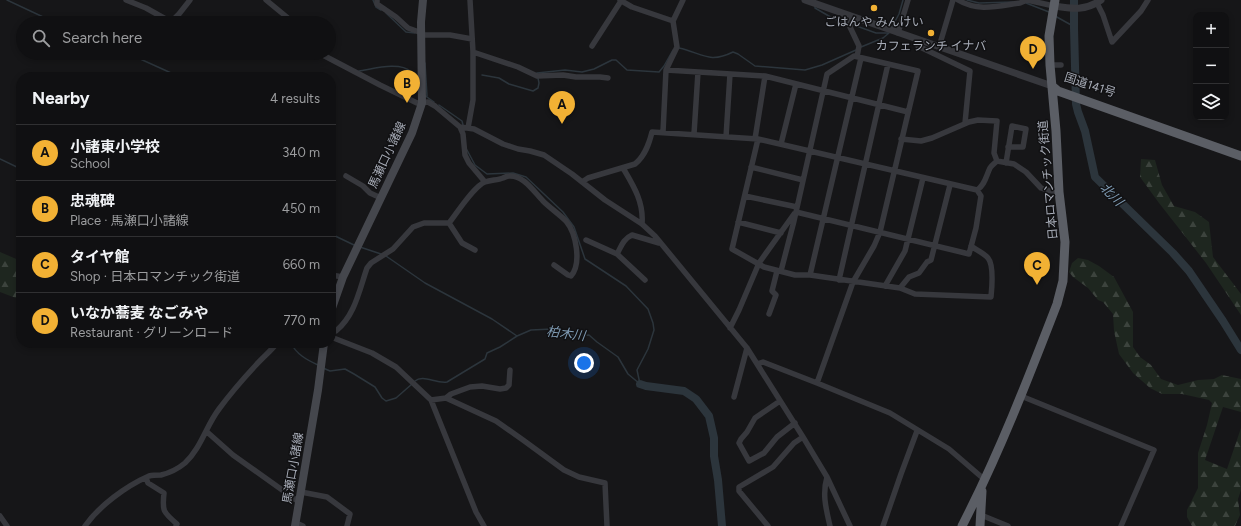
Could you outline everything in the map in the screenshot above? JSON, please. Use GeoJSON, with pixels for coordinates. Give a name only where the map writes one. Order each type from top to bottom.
{"type":"FeatureCollection","features":[{"type":"Feature","properties":{"kind":"highway","name":"日本ロマンチック街道"},"geometry":{"type":"LineString","coordinates":[[962,526],[984,484],[1057,304],[1063,281],[1065,242],[1059,192],[1049,36],[1055,3]]}},
{"type":"Feature","properties":{"kind":"highway","name":"国道141号"},"geometry":{"type":"LineString","coordinates":[[1052,86],[1058,90],[1080,96],[1132,118],[1150,123],[1241,156]]}},
{"type":"Feature","properties":{"kind":"highway"},"geometry":{"type":"LineString","coordinates":[[962,526],[970,522],[979,526],[984,484]]}},
{"type":"Feature","properties":{"kind":"main road","name":"馬瀬口小諸線"},"geometry":{"type":"LineString","coordinates":[[336,297],[343,277],[412,133],[422,103],[421,22],[423,0]]}},
{"type":"Feature","properties":{"kind":"main road","name":"馬瀬口小諸線"},"geometry":{"type":"LineString","coordinates":[[298,525],[299,502],[318,390],[323,348]]}},
{"type":"Feature","properties":{"kind":"street"},"geometry":{"type":"LineString","coordinates":[[126,0],[146,8],[160,16]]}},
{"type":"Feature","properties":{"kind":"street"},"geometry":{"type":"LineString","coordinates":[[177,16],[190,0]]}},
{"type":"Feature","properties":{"kind":"street"},"geometry":{"type":"LineString","coordinates":[[266,0],[285,16]]}},
{"type":"Feature","properties":{"kind":"street"},"geometry":{"type":"LineString","coordinates":[[377,0],[377,4],[396,17],[408,28],[422,34],[450,35],[472,39]]}},
{"type":"Feature","properties":{"kind":"street"},"geometry":{"type":"LineString","coordinates":[[468,128],[473,100],[473,52],[470,0]]}},
{"type":"Feature","properties":{"kind":"street"},"geometry":{"type":"LineString","coordinates":[[592,46],[621,0],[632,7],[673,21]]}},
{"type":"Feature","properties":{"kind":"street"},"geometry":{"type":"LineString","coordinates":[[663,132],[666,70],[677,47],[673,21],[683,0]]}},
{"type":"Feature","properties":{"kind":"street"},"geometry":{"type":"LineString","coordinates":[[805,0],[1052,86]]}},
{"type":"Feature","properties":{"kind":"street"},"geometry":{"type":"LineString","coordinates":[[898,33],[908,0]]}},
{"type":"Feature","properties":{"kind":"street"},"geometry":{"type":"LineString","coordinates":[[939,47],[953,0]]}},
{"type":"Feature","properties":{"kind":"street"},"geometry":{"type":"LineString","coordinates":[[958,0],[967,6],[977,8],[1020,3],[1027,0],[1055,3],[1066,8],[1082,9],[1099,1],[1112,42],[1148,0]]}},
{"type":"Feature","properties":{"kind":"street"},"geometry":{"type":"LineString","coordinates":[[810,275],[859,57],[859,46],[850,26],[851,16]]}},
{"type":"Feature","properties":{"kind":"street"},"geometry":{"type":"LineString","coordinates":[[918,40],[918,46],[970,71],[965,123]]}},
{"type":"Feature","properties":{"kind":"street"},"geometry":{"type":"LineString","coordinates":[[473,52],[518,67],[537,76],[600,76],[608,78]]}},
{"type":"Feature","properties":{"kind":"street"},"geometry":{"type":"LineString","coordinates":[[769,314],[776,296],[772,291],[796,210],[827,74],[854,56],[918,71],[880,232],[874,246],[853,282],[817,383]]}},
{"type":"Feature","properties":{"kind":"street"},"geometry":{"type":"LineString","coordinates":[[332,60],[380,86],[417,103],[428,102],[435,106],[460,127],[463,134],[465,155],[469,163],[485,182]]}},
{"type":"Feature","properties":{"kind":"street"},"geometry":{"type":"LineString","coordinates":[[839,280],[888,64]]}},
{"type":"Feature","properties":{"kind":"street"},"geometry":{"type":"LineString","coordinates":[[1050,65],[1061,64]]}},
{"type":"Feature","properties":{"kind":"street"},"geometry":{"type":"LineString","coordinates":[[666,70],[765,76],[908,112]]}},
{"type":"Feature","properties":{"kind":"street"},"geometry":{"type":"LineString","coordinates":[[694,134],[698,72]]}},
{"type":"Feature","properties":{"kind":"street"},"geometry":{"type":"LineString","coordinates":[[726,137],[730,74]]}},
{"type":"Feature","properties":{"kind":"street"},"geometry":{"type":"LineString","coordinates":[[765,76],[757,139],[732,249],[764,267],[795,276],[810,275],[900,288],[915,294],[991,297],[991,266],[988,258],[971,246]]}},
{"type":"Feature","properties":{"kind":"street"},"geometry":{"type":"LineString","coordinates":[[781,144],[796,84]]}},
{"type":"Feature","properties":{"kind":"street"},"geometry":{"type":"LineString","coordinates":[[901,139],[921,141],[932,138],[965,123],[978,120],[997,121],[994,153],[997,161]]}},
{"type":"Feature","properties":{"kind":"street"},"geometry":{"type":"LineString","coordinates":[[460,127],[483,132],[503,144],[544,155],[611,204],[642,224],[747,348],[795,423],[827,477],[850,526]]}},
{"type":"Feature","properties":{"kind":"street"},"geometry":{"type":"LineString","coordinates":[[582,182],[588,178],[635,164],[641,159],[648,146],[652,132],[663,132],[757,139],[976,190],[980,196],[976,228],[969,254],[823,219],[744,196]]}},
{"type":"Feature","properties":{"kind":"street"},"geometry":{"type":"LineString","coordinates":[[1006,163],[1008,147]]}},
{"type":"Feature","properties":{"kind":"street"},"geometry":{"type":"LineString","coordinates":[[997,161],[1014,164],[1026,172],[1041,188],[1059,192]]}},
{"type":"Feature","properties":{"kind":"street"},"geometry":{"type":"LineString","coordinates":[[976,190],[980,188],[991,167],[997,161]]}},
{"type":"Feature","properties":{"kind":"street"},"geometry":{"type":"LineString","coordinates":[[751,167],[803,180]]}},
{"type":"Feature","properties":{"kind":"street"},"geometry":{"type":"LineString","coordinates":[[623,168],[639,198],[643,215],[642,224]]}},
{"type":"Feature","properties":{"kind":"street"},"geometry":{"type":"LineString","coordinates":[[346,176],[363,186],[370,193],[381,198]]}},
{"type":"Feature","properties":{"kind":"street"},"geometry":{"type":"LineString","coordinates":[[449,223],[474,190],[485,182],[509,176],[526,182],[567,222],[572,232],[578,256],[575,272],[571,276],[554,266]]}},
{"type":"Feature","properties":{"kind":"street"},"geometry":{"type":"LineString","coordinates":[[885,286],[905,251],[923,178]]}},
{"type":"Feature","properties":{"kind":"street"},"geometry":{"type":"LineString","coordinates":[[900,288],[909,277],[919,273],[927,262],[931,260],[950,185]]}},
{"type":"Feature","properties":{"kind":"street"},"geometry":{"type":"LineString","coordinates":[[730,328],[759,263],[796,210]]}},
{"type":"Feature","properties":{"kind":"street"},"geometry":{"type":"LineString","coordinates":[[738,222],[781,233]]}},
{"type":"Feature","properties":{"kind":"street"},"geometry":{"type":"LineString","coordinates":[[336,331],[347,320],[354,309],[367,268],[371,262],[393,250],[413,228],[424,223],[449,223]]}},
{"type":"Feature","properties":{"kind":"street"},"geometry":{"type":"LineString","coordinates":[[449,223],[462,243],[475,250]]}},
{"type":"Feature","properties":{"kind":"street"},"geometry":{"type":"LineString","coordinates":[[617,254],[624,241],[632,235],[659,243]]}},
{"type":"Feature","properties":{"kind":"street"},"geometry":{"type":"LineString","coordinates":[[586,240],[617,254],[645,280]]}},
{"type":"Feature","properties":{"kind":"street"},"geometry":{"type":"LineString","coordinates":[[336,276],[343,277]]}},
{"type":"Feature","properties":{"kind":"street"},"geometry":{"type":"LineString","coordinates":[[336,339],[372,353],[396,367],[431,400],[476,512],[484,526]]}},
{"type":"Feature","properties":{"kind":"street"},"geometry":{"type":"LineString","coordinates":[[85,526],[91,516],[113,498],[150,475],[162,475],[185,464],[194,452],[211,420],[234,390],[272,348]]}},
{"type":"Feature","properties":{"kind":"street"},"geometry":{"type":"LineString","coordinates":[[734,396],[747,348]]}},
{"type":"Feature","properties":{"kind":"street"},"geometry":{"type":"LineString","coordinates":[[757,364],[763,362],[890,414],[949,449],[984,484]]}},
{"type":"Feature","properties":{"kind":"street"},"geometry":{"type":"LineString","coordinates":[[431,400],[446,398],[451,394],[470,387],[482,386],[500,389],[506,388],[509,385],[510,370]]}},
{"type":"Feature","properties":{"kind":"street"},"geometry":{"type":"LineString","coordinates":[[1020,396],[1154,450],[1121,526]]}},
{"type":"Feature","properties":{"kind":"street"},"geometry":{"type":"LineString","coordinates":[[446,398],[496,421],[564,470],[579,477],[605,483],[607,526]]}},
{"type":"Feature","properties":{"kind":"street"},"geometry":{"type":"LineString","coordinates":[[780,401],[754,418],[747,432],[741,439],[739,444],[749,461],[764,453],[777,437],[795,423]]}},
{"type":"Feature","properties":{"kind":"street"},"geometry":{"type":"LineString","coordinates":[[206,431],[233,455],[299,502]]}},
{"type":"Feature","properties":{"kind":"street"},"geometry":{"type":"LineString","coordinates":[[883,526],[918,431]]}},
{"type":"Feature","properties":{"kind":"street"},"geometry":{"type":"LineString","coordinates":[[768,526],[768,524],[739,491],[739,487],[773,467],[794,443],[803,436]]}},
{"type":"Feature","properties":{"kind":"street"},"geometry":{"type":"LineString","coordinates":[[827,477],[824,488],[824,499],[830,526]]}},
{"type":"Feature","properties":{"kind":"street"},"geometry":{"type":"LineString","coordinates":[[146,478],[148,483],[164,493],[162,508],[165,514],[177,525]]}},
{"type":"Feature","properties":{"kind":"street"},"geometry":{"type":"LineString","coordinates":[[301,492],[327,496],[350,514],[348,526]]}},
{"type":"Feature","properties":{"kind":"street"},"geometry":{"type":"LineString","coordinates":[[981,515],[1008,526]]}},
{"type":"Feature","properties":{"kind":"street"},"geometry":{"type":"LineString","coordinates":[[0,516],[7,526]]}},
{"type":"Feature","properties":{"kind":"green space"},"geometry":{"type":"Polygon","coordinates":[[[1141,159],[1155,160],[1162,185],[1174,206],[1195,212],[1209,222],[1213,257],[1241,294],[1241,315],[1206,263],[1140,177],[1141,159]]]}},
{"type":"Feature","properties":{"kind":"green space"},"geometry":{"type":"Polygon","coordinates":[[[0,252],[16,259],[16,298],[0,292],[0,252]]]}},
{"type":"Feature","properties":{"kind":"green space"},"geometry":{"type":"Polygon","coordinates":[[[1078,258],[1088,260],[1114,277],[1133,312],[1133,347],[1140,357],[1151,365],[1161,379],[1178,385],[1198,380],[1214,379],[1222,375],[1241,379],[1241,412],[1223,407],[1205,460],[1227,469],[1241,428],[1241,490],[1238,499],[1240,515],[1235,526],[1192,526],[1187,517],[1187,510],[1198,488],[1198,453],[1212,403],[1209,400],[1182,394],[1162,394],[1150,388],[1133,373],[1119,354],[1114,331],[1113,314],[1103,302],[1098,300],[1088,288],[1073,277],[1069,272],[1072,263],[1078,258]]]}},
{"type":"Feature","properties":{"kind":"waterway","name":"柏木川"},"geometry":{"type":"LineString","coordinates":[[7,0],[41,16]]}},
{"type":"Feature","properties":{"kind":"waterway"},"geometry":{"type":"LineString","coordinates":[[373,0],[376,7],[381,10]]}},
{"type":"Feature","properties":{"kind":"waterway"},"geometry":{"type":"LineString","coordinates":[[892,27],[899,14],[903,0]]}},
{"type":"Feature","properties":{"kind":"waterway"},"geometry":{"type":"LineString","coordinates":[[967,0],[979,3],[1013,2]]}},
{"type":"Feature","properties":{"kind":"waterway","name":"北川"},"geometry":{"type":"LineString","coordinates":[[1074,0],[1076,104],[1085,131],[1095,177],[1173,253],[1189,271],[1241,350]]}},
{"type":"Feature","properties":{"kind":"waterway"},"geometry":{"type":"LineString","coordinates":[[1026,3],[1049,12]]}},
{"type":"Feature","properties":{"kind":"waterway"},"geometry":{"type":"LineString","coordinates":[[815,6],[815,8],[834,19],[848,23]]}},
{"type":"Feature","properties":{"kind":"waterway"},"geometry":{"type":"LineString","coordinates":[[386,13],[406,32],[415,33]]}},
{"type":"Feature","properties":{"kind":"waterway"},"geometry":{"type":"LineString","coordinates":[[1055,16],[1074,28]]}},
{"type":"Feature","properties":{"kind":"waterway"},"geometry":{"type":"LineString","coordinates":[[851,24],[876,33],[888,33]]}},
{"type":"Feature","properties":{"kind":"waterway"},"geometry":{"type":"LineString","coordinates":[[861,47],[883,38],[889,33]]}},
{"type":"Feature","properties":{"kind":"waterway"},"geometry":{"type":"LineString","coordinates":[[679,48],[711,57],[718,57],[733,52],[755,66],[805,70],[822,65],[856,50]]}},
{"type":"Feature","properties":{"kind":"waterway"},"geometry":{"type":"LineString","coordinates":[[537,74],[565,70],[582,72],[594,69],[612,60],[616,60],[627,70],[659,72],[673,50]]}},
{"type":"Feature","properties":{"kind":"waterway","name":"柏木川"},"geometry":{"type":"LineString","coordinates":[[142,60],[169,72]]}},
{"type":"Feature","properties":{"kind":"waterway"},"geometry":{"type":"LineString","coordinates":[[425,63],[427,96]]}},
{"type":"Feature","properties":{"kind":"waterway"},"geometry":{"type":"LineString","coordinates":[[359,71],[393,66],[400,67],[411,72],[412,83],[419,91]]}},
{"type":"Feature","properties":{"kind":"waterway"},"geometry":{"type":"LineString","coordinates":[[482,75],[499,78],[509,84],[533,91],[538,88],[538,78]]}},
{"type":"Feature","properties":{"kind":"waterway"},"geometry":{"type":"LineString","coordinates":[[424,95],[434,102]]}},
{"type":"Feature","properties":{"kind":"waterway"},"geometry":{"type":"LineString","coordinates":[[439,105],[462,121],[463,125]]}},
{"type":"Feature","properties":{"kind":"waterway"},"geometry":{"type":"LineString","coordinates":[[467,150],[475,165],[487,174],[513,173],[526,177],[563,212],[574,227],[585,259],[626,286],[648,309],[654,330],[648,349],[637,370],[640,384]]}},
{"type":"Feature","properties":{"kind":"waterway"},"geometry":{"type":"LineString","coordinates":[[0,159],[16,167]]}},
{"type":"Feature","properties":{"kind":"waterway","name":"柏木川"},"geometry":{"type":"LineString","coordinates":[[336,236],[354,245]]}},
{"type":"Feature","properties":{"kind":"waterway","name":"柏木川"},"geometry":{"type":"LineString","coordinates":[[360,247],[381,254]]}},
{"type":"Feature","properties":{"kind":"waterway","name":"柏木川"},"geometry":{"type":"LineString","coordinates":[[386,256],[425,283],[492,319],[517,336],[531,330],[552,329],[576,336],[589,335],[618,357],[628,374],[640,384]]}},
{"type":"Feature","properties":{"kind":"waterway"},"geometry":{"type":"LineString","coordinates":[[415,381],[422,378],[438,382],[447,382],[485,359],[487,353],[517,336]]}},
{"type":"Feature","properties":{"kind":"waterway"},"geometry":{"type":"LineString","coordinates":[[294,348],[306,359],[318,365]]}},
{"type":"Feature","properties":{"kind":"waterway"},"geometry":{"type":"LineString","coordinates":[[323,368],[330,371],[345,369],[375,387],[382,398],[386,401],[396,398],[412,384]]}},
{"type":"Feature","properties":{"kind":"waterway","name":"柏木川"},"geometry":{"type":"LineString","coordinates":[[640,384],[684,391],[696,399],[709,416],[714,438],[714,456],[718,480],[722,526]]}},
{"type":"Feature","properties":{"kind":"place","name":"ごはんや みんけい"},"geometry":{"type":"Point","coordinates":[874,8]}},
{"type":"Feature","properties":{"kind":"place","name":"カフェランチ イナバ"},"geometry":{"type":"Point","coordinates":[931,33]}},
{"type":"Feature","properties":{"kind":"place","name":"いなか蕎麦 なごみや"},"geometry":{"type":"Point","coordinates":[1033,69]}},
{"type":"Feature","properties":{"kind":"place","name":"忠魂碑"},"geometry":{"type":"Point","coordinates":[407,103]}},
{"type":"Feature","properties":{"kind":"place","name":"小諸東小学校"},"geometry":{"type":"Point","coordinates":[562,124]}},
{"type":"Feature","properties":{"kind":"place","name":"タイヤ館"},"geometry":{"type":"Point","coordinates":[1037,285]}}]}
